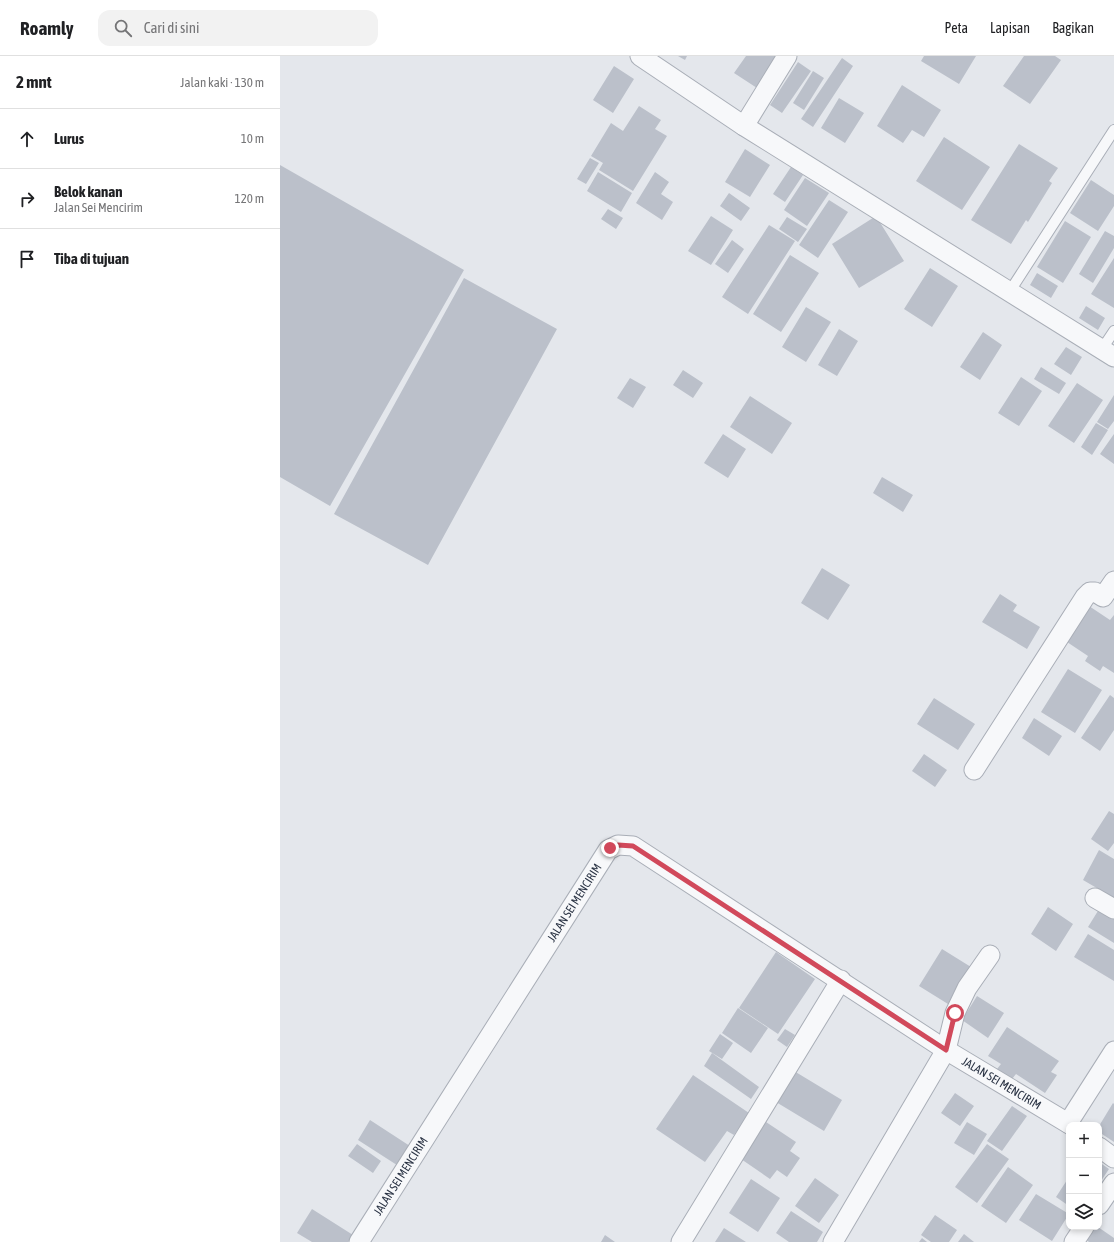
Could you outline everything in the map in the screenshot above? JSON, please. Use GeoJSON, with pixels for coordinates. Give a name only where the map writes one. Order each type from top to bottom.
{"type":"FeatureCollection","features":[{"type":"Feature","properties":{"kind":"street"},"geometry":{"type":"LineString","coordinates":[[640,56],[744,126],[1108,353]]}},
{"type":"Feature","properties":{"kind":"street"},"geometry":{"type":"LineString","coordinates":[[744,126],[787,56]]}},
{"type":"Feature","properties":{"kind":"street"},"geometry":{"type":"LineString","coordinates":[[974,770],[1085,597],[1090,592],[1095,592],[1108,600],[1114,581]]}},
{"type":"Feature","properties":{"kind":"street","name":"JALAN SEI MENCIRIM"},"geometry":{"type":"LineString","coordinates":[[359,1242],[608,850],[614,846],[633,846],[842,980],[946,1050],[1067,1122]]}},
{"type":"Feature","properties":{"kind":"street"},"geometry":{"type":"LineString","coordinates":[[1095,898],[1114,909]]}},
{"type":"Feature","properties":{"kind":"street"},"geometry":{"type":"LineString","coordinates":[[832,1242],[946,1050],[955,1013],[967,988],[990,956]]}},
{"type":"Feature","properties":{"kind":"street"},"geometry":{"type":"LineString","coordinates":[[681,1242],[842,980]]}},
{"type":"Feature","properties":{"kind":"street","name":"JALAN SEI MENCIRIM"},"geometry":{"type":"LineString","coordinates":[[1071,1122],[1114,1051]]}},
{"type":"Feature","properties":{"kind":"street"},"geometry":{"type":"LineString","coordinates":[[1102,1149],[1114,1158]]}},
{"type":"Feature","properties":{"kind":"street"},"geometry":{"type":"LineString","coordinates":[[1102,1201],[1114,1183]]}},
{"type":"Feature","properties":{"kind":"street"},"geometry":{"type":"LineString","coordinates":[[1074,1242],[1082,1230]]}},
{"type":"Feature","properties":{"kind":"lane"},"geometry":{"type":"LineString","coordinates":[[1010,291],[1114,130]]}},
{"type":"Feature","properties":{"kind":"lane"},"geometry":{"type":"LineString","coordinates":[[1108,353],[1114,331]]}},
{"type":"Feature","properties":{"kind":"building"},"geometry":{"type":"Polygon","coordinates":[[[678,56],[687,56],[685,60],[678,56]]]}},
{"type":"Feature","properties":{"kind":"building"},"geometry":{"type":"Polygon","coordinates":[[[746,56],[779,56],[757,88],[734,73],[746,56]]]}},
{"type":"Feature","properties":{"kind":"building"},"geometry":{"type":"Polygon","coordinates":[[[924,56],[976,56],[959,84],[921,61],[924,56]]]}},
{"type":"Feature","properties":{"kind":"building"},"geometry":{"type":"Polygon","coordinates":[[[1024,56],[1055,56],[1061,60],[1030,104],[1003,86],[1024,56]]]}},
{"type":"Feature","properties":{"kind":"building"},"geometry":{"type":"Polygon","coordinates":[[[842,58],[853,66],[813,127],[801,119],[842,58]]]}},
{"type":"Feature","properties":{"kind":"building"},"geometry":{"type":"Polygon","coordinates":[[[798,62],[811,71],[782,113],[770,105],[798,62]]]}},
{"type":"Feature","properties":{"kind":"building"},"geometry":{"type":"Polygon","coordinates":[[[614,66],[634,79],[613,113],[593,100],[614,66]]]}},
{"type":"Feature","properties":{"kind":"building"},"geometry":{"type":"Polygon","coordinates":[[[813,71],[824,78],[804,110],[793,103],[813,71]]]}},
{"type":"Feature","properties":{"kind":"building"},"geometry":{"type":"Polygon","coordinates":[[[902,85],[941,110],[924,137],[912,130],[903,143],[877,126],[902,85]]]}},
{"type":"Feature","properties":{"kind":"building"},"geometry":{"type":"Polygon","coordinates":[[[839,98],[864,113],[845,143],[821,128],[839,98]]]}},
{"type":"Feature","properties":{"kind":"building"},"geometry":{"type":"Polygon","coordinates":[[[639,106],[661,120],[655,129],[667,136],[633,191],[599,170],[603,163],[591,156],[611,123],[623,131],[639,106]]]}},
{"type":"Feature","properties":{"kind":"building"},"geometry":{"type":"Polygon","coordinates":[[[944,137],[990,167],[962,210],[916,181],[944,137]]]}},
{"type":"Feature","properties":{"kind":"building"},"geometry":{"type":"Polygon","coordinates":[[[1019,144],[1058,168],[1049,181],[1052,183],[1028,222],[1026,220],[1011,244],[971,220],[1019,144]]]}},
{"type":"Feature","properties":{"kind":"building"},"geometry":{"type":"Polygon","coordinates":[[[745,149],[770,165],[750,197],[725,182],[745,149]]]}},
{"type":"Feature","properties":{"kind":"building"},"geometry":{"type":"Polygon","coordinates":[[[590,158],[599,163],[586,184],[577,179],[590,158]]]}},
{"type":"Feature","properties":{"kind":"building"},"geometry":{"type":"Polygon","coordinates":[[[280,165],[464,270],[330,506],[280,477],[280,165]]]}},
{"type":"Feature","properties":{"kind":"building"},"geometry":{"type":"Polygon","coordinates":[[[791,167],[803,175],[785,202],[773,194],[791,167]]]}},
{"type":"Feature","properties":{"kind":"building"},"geometry":{"type":"Polygon","coordinates":[[[598,172],[632,193],[621,212],[587,191],[598,172]]]}},
{"type":"Feature","properties":{"kind":"building"},"geometry":{"type":"Polygon","coordinates":[[[655,172],[669,182],[661,194],[673,202],[662,220],[636,203],[655,172]]]}},
{"type":"Feature","properties":{"kind":"building"},"geometry":{"type":"Polygon","coordinates":[[[805,178],[829,193],[807,226],[784,210],[805,178]]]}},
{"type":"Feature","properties":{"kind":"building"},"geometry":{"type":"Polygon","coordinates":[[[1091,180],[1114,195],[1114,206],[1098,231],[1070,213],[1091,180]]]}},
{"type":"Feature","properties":{"kind":"building"},"geometry":{"type":"Polygon","coordinates":[[[729,193],[750,208],[741,221],[720,206],[729,193]]]}},
{"type":"Feature","properties":{"kind":"building"},"geometry":{"type":"Polygon","coordinates":[[[829,200],[848,212],[818,258],[799,245],[829,200]]]}},
{"type":"Feature","properties":{"kind":"building"},"geometry":{"type":"Polygon","coordinates":[[[608,209],[623,218],[616,229],[601,219],[608,209]]]}},
{"type":"Feature","properties":{"kind":"building"},"geometry":{"type":"Polygon","coordinates":[[[711,216],[733,230],[711,265],[688,251],[711,216]]]}},
{"type":"Feature","properties":{"kind":"building"},"geometry":{"type":"Polygon","coordinates":[[[876,216],[904,261],[859,288],[832,244],[876,216]]]}},
{"type":"Feature","properties":{"kind":"building"},"geometry":{"type":"Polygon","coordinates":[[[787,217],[807,229],[798,242],[779,229],[787,217]]]}},
{"type":"Feature","properties":{"kind":"building"},"geometry":{"type":"Polygon","coordinates":[[[1065,221],[1091,237],[1063,283],[1037,267],[1065,221]]]}},
{"type":"Feature","properties":{"kind":"building"},"geometry":{"type":"Polygon","coordinates":[[[769,225],[795,241],[748,314],[722,297],[769,225]]]}},
{"type":"Feature","properties":{"kind":"building"},"geometry":{"type":"Polygon","coordinates":[[[1105,231],[1114,236],[1114,248],[1093,283],[1079,274],[1105,231]]]}},
{"type":"Feature","properties":{"kind":"building"},"geometry":{"type":"Polygon","coordinates":[[[732,240],[744,249],[728,273],[715,264],[732,240]]]}},
{"type":"Feature","properties":{"kind":"building"},"geometry":{"type":"Polygon","coordinates":[[[790,255],[819,273],[781,332],[753,314],[790,255]]]}},
{"type":"Feature","properties":{"kind":"building"},"geometry":{"type":"Polygon","coordinates":[[[1114,258],[1114,308],[1091,294],[1114,258]]]}},
{"type":"Feature","properties":{"kind":"building"},"geometry":{"type":"Polygon","coordinates":[[[930,268],[958,286],[932,327],[904,309],[930,268]]]}},
{"type":"Feature","properties":{"kind":"building"},"geometry":{"type":"Polygon","coordinates":[[[1037,273],[1058,286],[1051,298],[1030,285],[1037,273]]]}},
{"type":"Feature","properties":{"kind":"building"},"geometry":{"type":"Polygon","coordinates":[[[464,278],[557,329],[428,565],[334,514],[464,278]]]}},
{"type":"Feature","properties":{"kind":"building"},"geometry":{"type":"Polygon","coordinates":[[[1086,306],[1105,318],[1098,330],[1079,318],[1086,306]]]}},
{"type":"Feature","properties":{"kind":"building"},"geometry":{"type":"Polygon","coordinates":[[[806,307],[831,322],[806,362],[782,347],[806,307]]]}},
{"type":"Feature","properties":{"kind":"building"},"geometry":{"type":"Polygon","coordinates":[[[839,329],[858,341],[837,376],[818,365],[839,329]]]}},
{"type":"Feature","properties":{"kind":"building"},"geometry":{"type":"Polygon","coordinates":[[[983,332],[1002,345],[980,380],[960,367],[983,332]]]}},
{"type":"Feature","properties":{"kind":"building"},"geometry":{"type":"Polygon","coordinates":[[[1066,347],[1082,357],[1071,375],[1054,364],[1066,347]]]}},
{"type":"Feature","properties":{"kind":"building"},"geometry":{"type":"Polygon","coordinates":[[[1041,367],[1066,383],[1059,394],[1034,379],[1041,367]]]}},
{"type":"Feature","properties":{"kind":"building"},"geometry":{"type":"Polygon","coordinates":[[[683,370],[703,383],[693,398],[673,385],[683,370]]]}},
{"type":"Feature","properties":{"kind":"building"},"geometry":{"type":"Polygon","coordinates":[[[1021,377],[1042,391],[1019,426],[998,413],[1021,377]]]}},
{"type":"Feature","properties":{"kind":"building"},"geometry":{"type":"Polygon","coordinates":[[[630,378],[646,387],[633,408],[617,398],[630,378]]]}},
{"type":"Feature","properties":{"kind":"building"},"geometry":{"type":"Polygon","coordinates":[[[1077,383],[1103,400],[1074,443],[1048,426],[1077,383]]]}},
{"type":"Feature","properties":{"kind":"building"},"geometry":{"type":"Polygon","coordinates":[[[1114,395],[1114,421],[1108,429],[1097,422],[1114,395]]]}},
{"type":"Feature","properties":{"kind":"building"},"geometry":{"type":"Polygon","coordinates":[[[750,396],[792,423],[772,454],[730,427],[750,396]]]}},
{"type":"Feature","properties":{"kind":"building"},"geometry":{"type":"Polygon","coordinates":[[[1096,423],[1108,430],[1092,455],[1081,447],[1096,423]]]}},
{"type":"Feature","properties":{"kind":"building"},"geometry":{"type":"Polygon","coordinates":[[[723,434],[746,449],[728,478],[704,463],[723,434]]]}},
{"type":"Feature","properties":{"kind":"building"},"geometry":{"type":"Polygon","coordinates":[[[1114,434],[1114,464],[1100,454],[1114,434]]]}},
{"type":"Feature","properties":{"kind":"building"},"geometry":{"type":"Polygon","coordinates":[[[882,477],[913,495],[903,512],[873,493],[882,477]]]}},
{"type":"Feature","properties":{"kind":"building"},"geometry":{"type":"Polygon","coordinates":[[[822,568],[850,585],[828,620],[801,603],[822,568]]]}},
{"type":"Feature","properties":{"kind":"building"},"geometry":{"type":"Polygon","coordinates":[[[1000,594],[1017,605],[1013,611],[1040,627],[1027,649],[982,622],[1000,594]]]}},
{"type":"Feature","properties":{"kind":"building"},"geometry":{"type":"Polygon","coordinates":[[[1086,604],[1110,620],[1114,615],[1114,673],[1103,666],[1100,671],[1085,661],[1088,656],[1064,640],[1086,604]]]}},
{"type":"Feature","properties":{"kind":"building"},"geometry":{"type":"Polygon","coordinates":[[[1068,669],[1102,690],[1075,733],[1041,712],[1068,669]]]}},
{"type":"Feature","properties":{"kind":"building"},"geometry":{"type":"Polygon","coordinates":[[[1110,695],[1114,698],[1114,730],[1100,751],[1081,738],[1110,695]]]}},
{"type":"Feature","properties":{"kind":"building"},"geometry":{"type":"Polygon","coordinates":[[[934,698],[975,724],[958,750],[917,724],[934,698]]]}},
{"type":"Feature","properties":{"kind":"building"},"geometry":{"type":"Polygon","coordinates":[[[1034,718],[1062,736],[1049,756],[1022,738],[1034,718]]]}},
{"type":"Feature","properties":{"kind":"building"},"geometry":{"type":"Polygon","coordinates":[[[924,754],[947,770],[935,787],[912,771],[924,754]]]}},
{"type":"Feature","properties":{"kind":"building"},"geometry":{"type":"Polygon","coordinates":[[[1109,811],[1114,814],[1114,843],[1108,851],[1091,839],[1109,811]]]}},
{"type":"Feature","properties":{"kind":"building"},"geometry":{"type":"Polygon","coordinates":[[[1099,850],[1114,859],[1114,898],[1083,880],[1099,850]]]}},
{"type":"Feature","properties":{"kind":"building"},"geometry":{"type":"Polygon","coordinates":[[[1101,906],[1114,913],[1114,943],[1088,927],[1101,906]]]}},
{"type":"Feature","properties":{"kind":"building"},"geometry":{"type":"Polygon","coordinates":[[[1048,907],[1073,924],[1056,951],[1031,934],[1048,907]]]}},
{"type":"Feature","properties":{"kind":"building"},"geometry":{"type":"Polygon","coordinates":[[[1088,934],[1114,950],[1114,981],[1074,957],[1088,934]]]}},
{"type":"Feature","properties":{"kind":"building"},"geometry":{"type":"Polygon","coordinates":[[[942,949],[971,967],[948,1004],[919,986],[942,949]]]}},
{"type":"Feature","properties":{"kind":"building"},"geometry":{"type":"Polygon","coordinates":[[[776,952],[815,979],[778,1034],[739,1008],[776,952]]]}},
{"type":"Feature","properties":{"kind":"building"},"geometry":{"type":"Polygon","coordinates":[[[977,996],[1004,1013],[988,1038],[962,1020],[977,996]]]}},
{"type":"Feature","properties":{"kind":"building"},"geometry":{"type":"Polygon","coordinates":[[[738,1008],[768,1028],[751,1053],[722,1033],[738,1008]]]}},
{"type":"Feature","properties":{"kind":"building"},"geometry":{"type":"Polygon","coordinates":[[[1007,1027],[1059,1061],[1051,1072],[1057,1075],[1045,1093],[1016,1074],[1012,1079],[997,1069],[1001,1064],[988,1056],[1007,1027]]]}},
{"type":"Feature","properties":{"kind":"building"},"geometry":{"type":"Polygon","coordinates":[[[785,1029],[795,1035],[787,1047],[777,1040],[785,1029]]]}},
{"type":"Feature","properties":{"kind":"building"},"geometry":{"type":"Polygon","coordinates":[[[720,1034],[733,1043],[722,1059],[709,1051],[720,1034]]]}},
{"type":"Feature","properties":{"kind":"building"},"geometry":{"type":"Polygon","coordinates":[[[712,1053],[759,1087],[751,1099],[704,1066],[712,1053]]]}},
{"type":"Feature","properties":{"kind":"building"},"geometry":{"type":"Polygon","coordinates":[[[794,1071],[842,1100],[824,1131],[776,1102],[794,1071]]]}},
{"type":"Feature","properties":{"kind":"building"},"geometry":{"type":"Polygon","coordinates":[[[693,1075],[749,1113],[734,1135],[727,1131],[705,1162],[656,1129],[693,1075]]]}},
{"type":"Feature","properties":{"kind":"building"},"geometry":{"type":"Polygon","coordinates":[[[955,1093],[974,1106],[960,1126],[941,1113],[955,1093]]]}},
{"type":"Feature","properties":{"kind":"building"},"geometry":{"type":"Polygon","coordinates":[[[1113,1103],[1114,1142],[1102,1134],[1101,1122],[1113,1103]]]}},
{"type":"Feature","properties":{"kind":"building"},"geometry":{"type":"Polygon","coordinates":[[[1012,1106],[1027,1116],[1002,1151],[987,1141],[1012,1106]]]}},
{"type":"Feature","properties":{"kind":"building"},"geometry":{"type":"Polygon","coordinates":[[[370,1120],[413,1148],[400,1167],[358,1140],[370,1120]]]}},
{"type":"Feature","properties":{"kind":"building"},"geometry":{"type":"Polygon","coordinates":[[[766,1122],[796,1142],[790,1151],[800,1158],[787,1177],[777,1170],[770,1179],[741,1159],[766,1122]]]}},
{"type":"Feature","properties":{"kind":"building"},"geometry":{"type":"Polygon","coordinates":[[[967,1122],[987,1134],[974,1155],[954,1143],[967,1122]]]}},
{"type":"Feature","properties":{"kind":"building"},"geometry":{"type":"Polygon","coordinates":[[[357,1144],[381,1161],[373,1173],[348,1156],[357,1144]]]}},
{"type":"Feature","properties":{"kind":"building"},"geometry":{"type":"Polygon","coordinates":[[[987,1144],[1009,1159],[977,1203],[955,1187],[987,1144]]]}},
{"type":"Feature","properties":{"kind":"building"},"geometry":{"type":"Polygon","coordinates":[[[1102,1164],[1109,1169],[1102,1180],[1102,1164]]]}},
{"type":"Feature","properties":{"kind":"building"},"geometry":{"type":"Polygon","coordinates":[[[1008,1167],[1033,1185],[1006,1223],[981,1206],[1008,1167]]]}},
{"type":"Feature","properties":{"kind":"building"},"geometry":{"type":"Polygon","coordinates":[[[815,1178],[839,1195],[819,1223],[795,1206],[815,1178]]]}},
{"type":"Feature","properties":{"kind":"building"},"geometry":{"type":"Polygon","coordinates":[[[751,1179],[780,1198],[758,1232],[729,1213],[751,1179]]]}},
{"type":"Feature","properties":{"kind":"building"},"geometry":{"type":"Polygon","coordinates":[[[1066,1182],[1066,1204],[1056,1197],[1066,1182]]]}},
{"type":"Feature","properties":{"kind":"building"},"geometry":{"type":"Polygon","coordinates":[[[1036,1194],[1066,1212],[1066,1219],[1052,1241],[1019,1220],[1036,1194]]]}},
{"type":"Feature","properties":{"kind":"building"},"geometry":{"type":"Polygon","coordinates":[[[312,1209],[353,1235],[348,1242],[312,1242],[297,1233],[312,1209]]]}},
{"type":"Feature","properties":{"kind":"building"},"geometry":{"type":"Polygon","coordinates":[[[791,1211],[823,1232],[817,1242],[789,1242],[776,1233],[791,1211]]]}},
{"type":"Feature","properties":{"kind":"building"},"geometry":{"type":"Polygon","coordinates":[[[935,1215],[957,1230],[949,1242],[931,1242],[921,1235],[935,1215]]]}},
{"type":"Feature","properties":{"kind":"building"},"geometry":{"type":"Polygon","coordinates":[[[724,1228],[746,1242],[715,1242],[724,1228]]]}},
{"type":"Feature","properties":{"kind":"building"},"geometry":{"type":"Polygon","coordinates":[[[1089,1230],[1102,1230],[1114,1238],[1114,1242],[1089,1242],[1084,1238],[1089,1230]]]}},
{"type":"Feature","properties":{"kind":"building"},"geometry":{"type":"Polygon","coordinates":[[[964,1234],[974,1242],[958,1242],[964,1234]]]}},
{"type":"Feature","properties":{"kind":"building"},"geometry":{"type":"Polygon","coordinates":[[[605,1235],[615,1242],[601,1242],[605,1235]]]}},
{"type":"Feature","properties":{"kind":"building"},"geometry":{"type":"Polygon","coordinates":[[[922,1238],[927,1242],[919,1242],[922,1238]]]}},
{"type":"Feature","properties":{"kind":"route"},"geometry":{"type":"LineString","coordinates":[[610,848],[618,845],[633,846],[842,980],[946,1050],[955,1013]]}}]}
